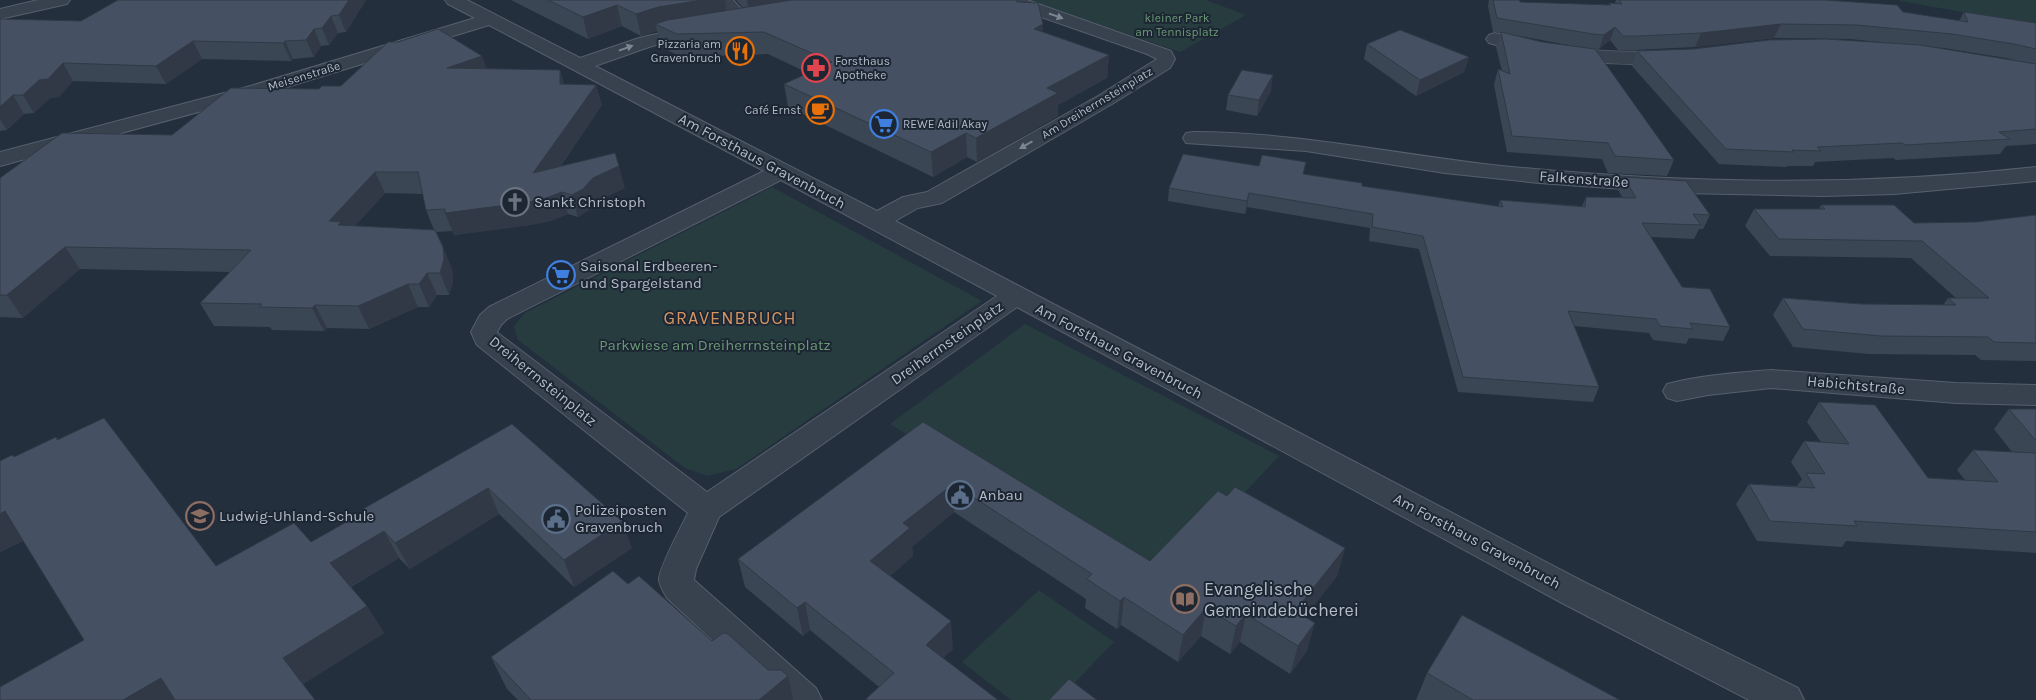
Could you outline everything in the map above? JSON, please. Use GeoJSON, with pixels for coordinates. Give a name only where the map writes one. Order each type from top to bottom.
{"type":"FeatureCollection","features":[{"type":"Feature","properties":{"kind":"street"},"geometry":{"type":"LineString","coordinates":[[0,14],[61,0]]}},
{"type":"Feature","properties":{"kind":"street","name":"Am Forsthaus Gravenbruch"},"geometry":{"type":"LineString","coordinates":[[454,0],[877,221],[1574,593],[1785,700]]}},
{"type":"Feature","properties":{"kind":"street"},"geometry":{"type":"LineString","coordinates":[[580,65],[646,42],[718,26],[753,21],[723,0]]}},
{"type":"Feature","properties":{"kind":"street","name":"Am Dreiherrnsteinplatz"},"geometry":{"type":"LineString","coordinates":[[877,221],[910,202],[934,198],[1105,100],[1163,64],[1166,59],[1164,55],[1154,50],[1010,0]]}},
{"type":"Feature","properties":{"kind":"street","name":"Meisenstraße"},"geometry":{"type":"LineString","coordinates":[[0,159],[254,91],[490,19]]}},
{"type":"Feature","properties":{"kind":"street"},"geometry":{"type":"LineString","coordinates":[[1495,40],[1530,49],[1576,55],[1634,58],[1688,56]]}},
{"type":"Feature","properties":{"kind":"street","name":"Falkenstraße"},"geometry":{"type":"LineString","coordinates":[[1194,138],[1284,142],[1466,168],[1594,181],[1675,185],[1790,189],[1897,187],[1994,180],[2036,174]]}},
{"type":"Feature","properties":{"kind":"street","name":"Dreiherrnsteinplatz"},"geometry":{"type":"LineString","coordinates":[[781,171],[498,313],[489,321],[484,332],[487,339],[706,509],[1015,296]]}},
{"type":"Feature","properties":{"kind":"street","name":"Habichtstraße"},"geometry":{"type":"LineString","coordinates":[[1677,391],[1708,385],[1771,379],[1956,393],[2036,396]]}},
{"type":"Feature","properties":{"kind":"street"},"geometry":{"type":"LineString","coordinates":[[706,509],[679,569],[676,579],[679,588],[803,700]]}},
{"type":"Feature","properties":{"kind":"green space","name":"kleiner Park am Tennisplatz"},"geometry":{"type":"Polygon","coordinates":[[[1027,0],[1206,0],[1246,15],[1180,52],[1027,0]]]}},
{"type":"Feature","properties":{"kind":"green space"},"geometry":{"type":"Polygon","coordinates":[[[2036,0],[2036,25],[1900,1],[2036,0]]]}},
{"type":"Feature","properties":{"kind":"green space","name":"Parkwiese am Dreiherrnsteinplatz"},"geometry":{"type":"Polygon","coordinates":[[[772,187],[982,301],[736,469],[707,476],[685,468],[518,340],[514,326],[525,313],[772,187]]]}},
{"type":"Feature","properties":{"kind":"green space"},"geometry":{"type":"Polygon","coordinates":[[[1025,324],[1279,456],[1154,590],[890,424],[1025,324]]]}},
{"type":"Feature","properties":{"kind":"green space"},"geometry":{"type":"Polygon","coordinates":[[[1039,590],[1114,642],[1058,700],[1011,700],[962,662],[1039,590]]]}},
{"type":"Feature","properties":{"kind":"building"},"geometry":{"type":"Polygon","coordinates":[[[118,0],[349,0],[339,15],[331,16],[322,28],[314,29],[306,40],[285,41],[283,43],[193,41],[156,66],[63,63],[48,79],[39,80],[23,95],[13,95],[0,107],[0,19],[81,21],[118,0]]]}},
{"type":"Feature","properties":{"kind":"building"},"geometry":{"type":"Polygon","coordinates":[[[548,0],[703,0],[658,7],[636,14],[617,5],[583,17],[548,0]]]}},
{"type":"Feature","properties":{"kind":"building"},"geometry":{"type":"Polygon","coordinates":[[[791,0],[1016,0],[1017,2],[1038,3],[1043,24],[1034,29],[1109,55],[1047,88],[1058,93],[976,138],[966,133],[931,152],[784,84],[832,62],[764,32],[677,34],[655,24],[668,20],[791,0]]]}},
{"type":"Feature","properties":{"kind":"building"},"geometry":{"type":"Polygon","coordinates":[[[1493,0],[1611,5],[1609,3],[1622,4],[1619,0],[1825,0],[1897,5],[1903,12],[1968,22],[1964,12],[2036,23],[2036,49],[1952,34],[1857,25],[1781,24],[1701,33],[1639,36],[1623,36],[1615,27],[1604,35],[1497,18],[1493,0]]]}},
{"type":"Feature","properties":{"kind":"building"},"geometry":{"type":"Polygon","coordinates":[[[438,29],[482,56],[447,68],[560,70],[560,84],[596,85],[533,173],[615,153],[619,166],[593,178],[583,189],[572,195],[562,192],[543,199],[523,203],[445,213],[445,209],[426,210],[418,172],[375,172],[329,221],[341,222],[338,225],[435,230],[443,247],[444,259],[440,273],[427,273],[419,284],[408,284],[358,306],[315,305],[312,308],[259,307],[262,304],[200,303],[251,250],[65,247],[7,295],[0,295],[0,178],[62,133],[172,135],[231,88],[319,89],[322,86],[341,86],[388,42],[398,42],[438,29]]]}},
{"type":"Feature","properties":{"kind":"building"},"geometry":{"type":"Polygon","coordinates":[[[1400,30],[1469,57],[1420,80],[1367,44],[1400,30]]]}},
{"type":"Feature","properties":{"kind":"building"},"geometry":{"type":"Polygon","coordinates":[[[1501,32],[1542,42],[1595,49],[1674,160],[1615,156],[1608,143],[1512,136],[1498,69],[1510,74],[1501,32]]]}},
{"type":"Feature","properties":{"kind":"building"},"geometry":{"type":"Polygon","coordinates":[[[1826,39],[1920,45],[2036,64],[2036,129],[1999,132],[2010,139],[1905,145],[1902,143],[1817,147],[1821,151],[1792,150],[1794,152],[1726,149],[1637,51],[1693,49],[1769,40],[1826,39]]]}},
{"type":"Feature","properties":{"kind":"building"},"geometry":{"type":"Polygon","coordinates":[[[1242,70],[1273,75],[1259,100],[1228,95],[1242,70]]]}},
{"type":"Feature","properties":{"kind":"building"},"geometry":{"type":"Polygon","coordinates":[[[1183,154],[1259,166],[1262,155],[1306,162],[1303,174],[1362,183],[1362,186],[1503,207],[1500,200],[1585,207],[1586,197],[1636,198],[1624,177],[1686,181],[1710,215],[1693,214],[1701,225],[1642,223],[1682,287],[1710,289],[1730,327],[1690,323],[1693,329],[1660,326],[1656,319],[1568,311],[1599,387],[1463,377],[1423,236],[1372,227],[1373,214],[1249,193],[1247,201],[1169,188],[1183,154]]]}},
{"type":"Feature","properties":{"kind":"building"},"geometry":{"type":"Polygon","coordinates":[[[1821,205],[1894,205],[1914,223],[1976,222],[2036,215],[2036,343],[1994,342],[1988,337],[1881,336],[1803,329],[1783,298],[1861,304],[1956,305],[1948,298],[1989,298],[1922,241],[1779,239],[1754,209],[1825,209],[1821,205]]]}},
{"type":"Feature","properties":{"kind":"building"},"geometry":{"type":"Polygon","coordinates":[[[1819,402],[1875,405],[1928,478],[1998,482],[1973,450],[2036,453],[2036,532],[1854,521],[1857,526],[1770,521],[1749,484],[1815,488],[1806,473],[1825,474],[1804,441],[1849,444],[1819,402]]]}},
{"type":"Feature","properties":{"kind":"building"},"geometry":{"type":"Polygon","coordinates":[[[2009,409],[2036,409],[2036,441],[2009,409]]]}},
{"type":"Feature","properties":{"kind":"building"},"geometry":{"type":"Polygon","coordinates":[[[104,418],[216,566],[294,523],[311,542],[366,511],[363,509],[512,424],[622,521],[564,560],[488,488],[395,543],[384,531],[330,563],[367,606],[283,658],[315,700],[175,700],[161,678],[123,700],[0,700],[0,687],[84,640],[5,511],[0,514],[0,461],[12,455],[14,457],[56,437],[57,440],[104,418]]]}},
{"type":"Feature","properties":{"kind":"building"},"geometry":{"type":"Polygon","coordinates":[[[923,422],[1150,561],[1218,491],[1227,496],[1235,487],[1345,548],[1295,611],[1315,623],[1298,646],[1246,614],[1236,626],[1206,608],[1183,635],[1124,597],[1120,601],[1087,579],[1092,574],[953,484],[903,523],[910,528],[870,561],[951,621],[926,645],[998,700],[866,699],[894,673],[805,602],[797,608],[738,559],[923,422]]]}},
{"type":"Feature","properties":{"kind":"building"},"geometry":{"type":"Polygon","coordinates":[[[613,571],[628,584],[639,576],[712,641],[723,633],[728,634],[768,670],[781,670],[788,676],[759,700],[531,700],[491,657],[613,571]]]}},
{"type":"Feature","properties":{"kind":"building"},"geometry":{"type":"Polygon","coordinates":[[[1462,615],[1620,700],[1473,700],[1427,673],[1462,615]]]}},
{"type":"Feature","properties":{"kind":"building"},"geometry":{"type":"Polygon","coordinates":[[[1069,679],[1097,700],[1049,700],[1069,679]]]}},
{"type":"Feature","properties":{"kind":"place","name":"Pizzaria am Gravenbruch"},"geometry":{"type":"Point","coordinates":[740,51]}},
{"type":"Feature","properties":{"kind":"place","name":"Forsthaus Apotheke"},"geometry":{"type":"Point","coordinates":[816,68]}},
{"type":"Feature","properties":{"kind":"place","name":"Café Ernst"},"geometry":{"type":"Point","coordinates":[820,110]}},
{"type":"Feature","properties":{"kind":"place","name":"REWE Adil Akay"},"geometry":{"type":"Point","coordinates":[884,124]}},
{"type":"Feature","properties":{"kind":"place","name":"Sankt Christoph"},"geometry":{"type":"Point","coordinates":[515,202]}},
{"type":"Feature","properties":{"kind":"place","name":"Saisonal Erdbeeren- und Spargelstand"},"geometry":{"type":"Point","coordinates":[561,275]}},
{"type":"Feature","properties":{"kind":"place","name":"Anbau"},"geometry":{"type":"Point","coordinates":[960,495]}},
{"type":"Feature","properties":{"kind":"place","name":"Ludwig-Uhland-Schule"},"geometry":{"type":"Point","coordinates":[200,516]}},
{"type":"Feature","properties":{"kind":"place","name":"Polizeiposten Gravenbruch"},"geometry":{"type":"Point","coordinates":[556,519]}},
{"type":"Feature","properties":{"kind":"place","name":"Evangelische Gemeindebücherei"},"geometry":{"type":"Point","coordinates":[1185,599]}},
{"type":"Feature","properties":{"kind":"district","name":"GRAVENBRUCH"},"geometry":{"type":"Point","coordinates":[730,318]}}]}
